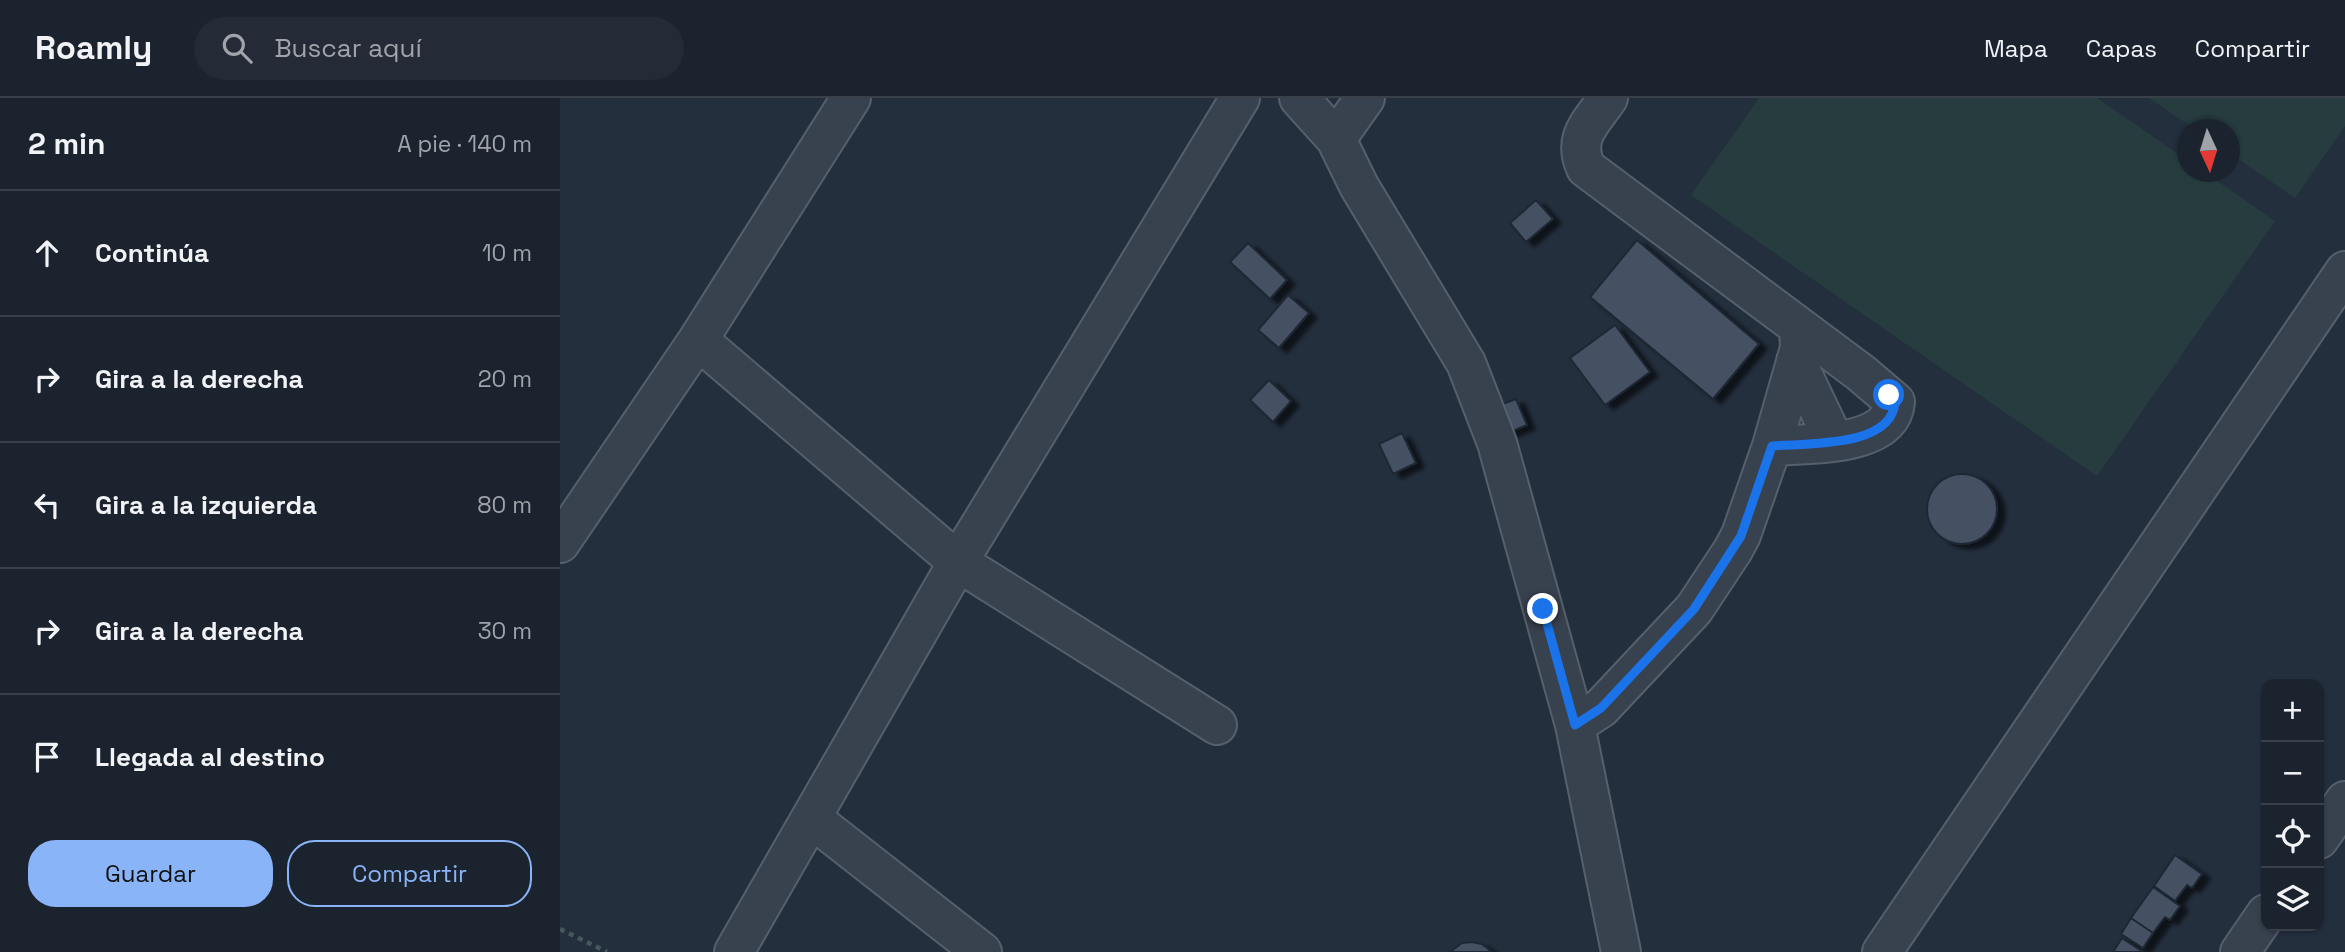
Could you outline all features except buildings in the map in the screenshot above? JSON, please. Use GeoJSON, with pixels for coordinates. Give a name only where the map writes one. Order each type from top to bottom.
{"type":"FeatureCollection","features":[{"type":"Feature","properties":{"kind":"street"},"geometry":{"type":"LineString","coordinates":[[560,543],[698,340],[852,98]]}},
{"type":"Feature","properties":{"kind":"street"},"geometry":{"type":"LineString","coordinates":[[734,952],[958,562],[1240,98]]}},
{"type":"Feature","properties":{"kind":"street"},"geometry":{"type":"LineString","coordinates":[[1299,98],[1336,139],[1359,186],[1466,363],[1497,443],[1575,725],[1621,952]]}},
{"type":"Feature","properties":{"kind":"street"},"geometry":{"type":"LineString","coordinates":[[1336,139],[1365,98]]}},
{"type":"Feature","properties":{"kind":"street"},"geometry":{"type":"LineString","coordinates":[[1608,98],[1581,138],[1579,152],[1586,168],[1798,344],[1895,402],[1891,419],[1870,434],[1835,441],[1772,446]]}},
{"type":"Feature","properties":{"kind":"street"},"geometry":{"type":"LineString","coordinates":[[1882,952],[2345,271]]}},
{"type":"Feature","properties":{"kind":"street"},"geometry":{"type":"LineString","coordinates":[[698,340],[958,562],[1217,725]]}},
{"type":"Feature","properties":{"kind":"street"},"geometry":{"type":"LineString","coordinates":[[1575,725],[1601,708],[1694,609],[1741,536],[1772,446],[1798,344]]}},
{"type":"Feature","properties":{"kind":"street"},"geometry":{"type":"LineString","coordinates":[[1798,344],[1835,441]]}},
{"type":"Feature","properties":{"kind":"street"},"geometry":{"type":"LineString","coordinates":[[2324,832],[2345,801]]}},
{"type":"Feature","properties":{"kind":"street"},"geometry":{"type":"LineString","coordinates":[[811,818],[982,952]]}},
{"type":"Feature","properties":{"kind":"street"},"geometry":{"type":"LineString","coordinates":[[2240,952],[2261,921]]}},
{"type":"Feature","properties":{"kind":"path"},"geometry":{"type":"LineString","coordinates":[[560,929],[607,952]]}},
{"type":"Feature","properties":{"kind":"green space"},"geometry":{"type":"Polygon","coordinates":[[[1759,98],[2097,98],[2177,153],[2177,182],[2218,182],[2275,221],[2097,476],[1691,195],[1759,98]]]}},
{"type":"Feature","properties":{"kind":"green space"},"geometry":{"type":"Polygon","coordinates":[[[2149,98],[2345,98],[2345,126],[2295,198],[2240,160],[2240,119],[2180,119],[2149,98]]]}},
{"type":"Feature","properties":{"kind":"route"},"geometry":{"type":"LineString","coordinates":[[1543,609],[1575,725],[1601,708],[1629,675],[1694,609],[1741,536],[1772,446],[1856,439],[1870,434],[1891,419],[1895,411],[1895,402],[1889,395]]}}]}
